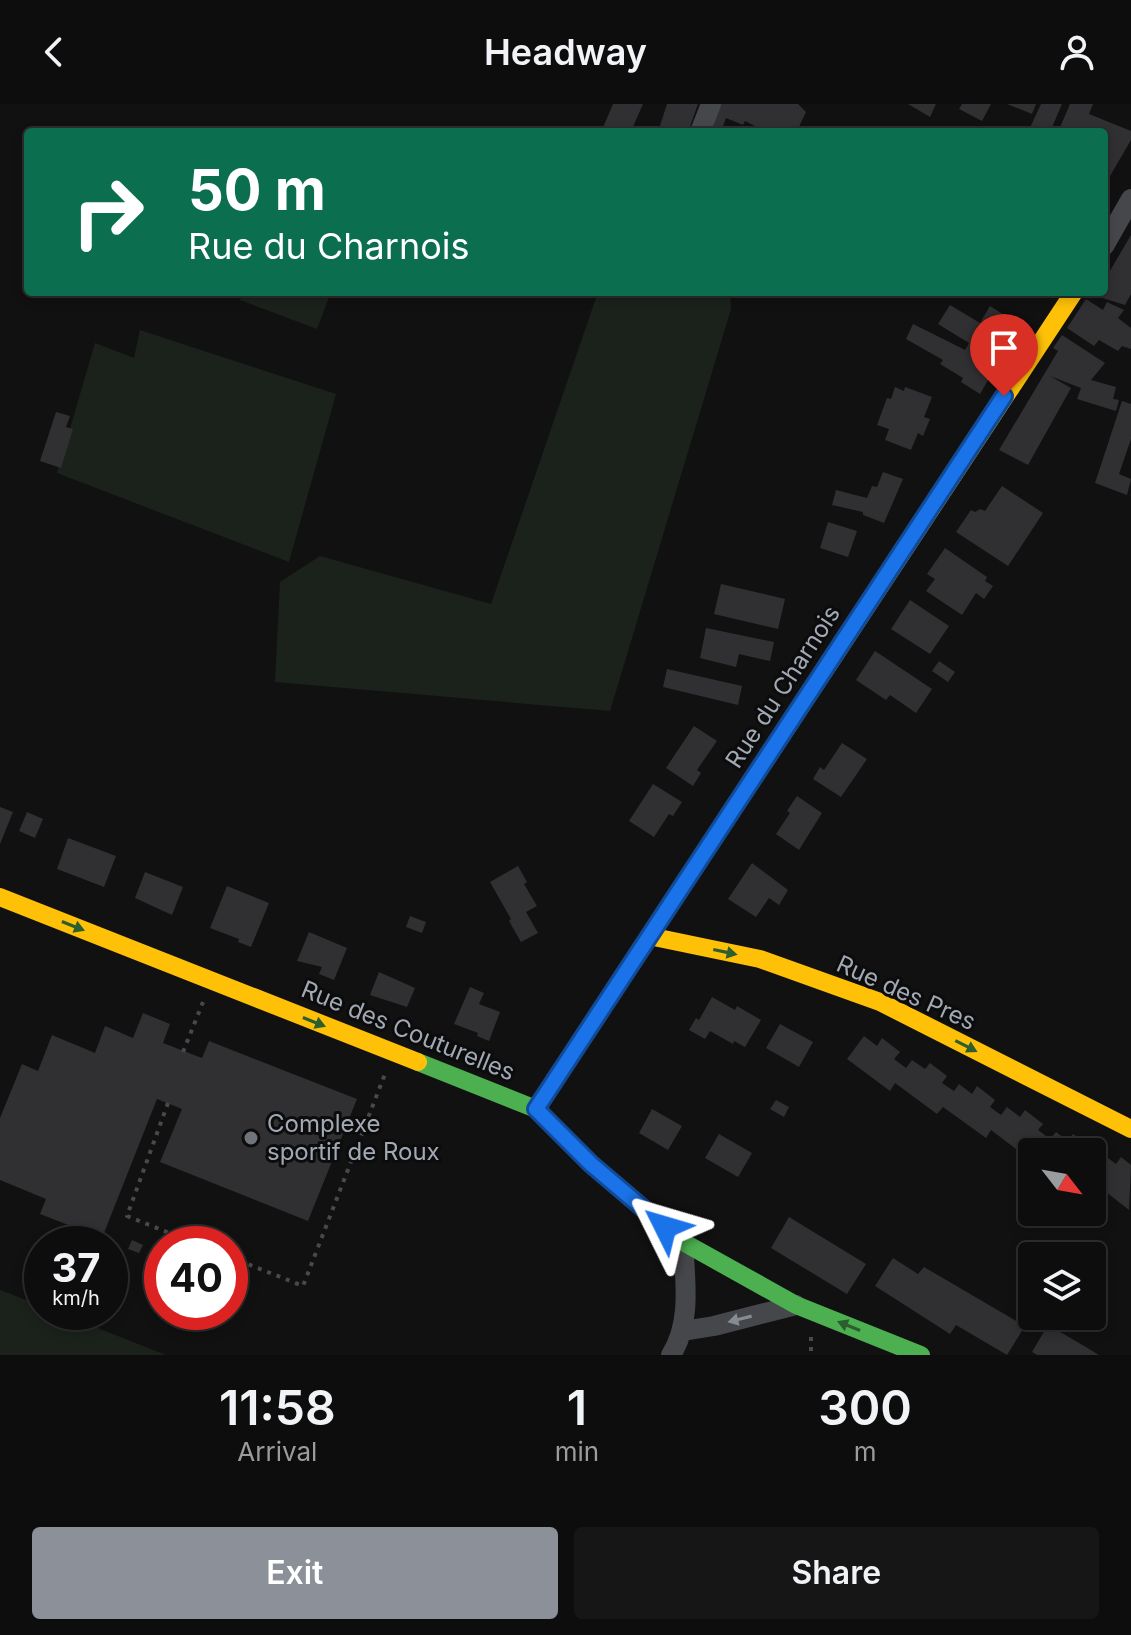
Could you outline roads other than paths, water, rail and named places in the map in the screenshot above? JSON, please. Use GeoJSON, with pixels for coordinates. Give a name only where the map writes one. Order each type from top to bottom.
{"type":"FeatureCollection","features":[{"type":"Feature","properties":{"kind":"street"},"geometry":{"type":"LineString","coordinates":[[702,128],[711,104]]}},
{"type":"Feature","properties":{"kind":"street"},"geometry":{"type":"LineString","coordinates":[[1108,239],[1131,199]]}},
{"type":"Feature","properties":{"kind":"street","name":"Rue du Charnois"},"geometry":{"type":"LineString","coordinates":[[536,1109],[1071,296]]}},
{"type":"Feature","properties":{"kind":"street","name":"Rue des Couturelles"},"geometry":{"type":"LineString","coordinates":[[0,897],[536,1109],[591,1164],[683,1242],[796,1305],[921,1355]]}},
{"type":"Feature","properties":{"kind":"street","name":"Rue des Pres"},"geometry":{"type":"LineString","coordinates":[[649,936],[760,959],[880,1002],[1131,1129]]}},
{"type":"Feature","properties":{"kind":"street"},"geometry":{"type":"LineString","coordinates":[[671,1355],[683,1331],[686,1292],[683,1242]]}},
{"type":"Feature","properties":{"kind":"street"},"geometry":{"type":"LineString","coordinates":[[683,1331],[796,1305]]}},
{"type":"Feature","properties":{"kind":"place","name":"Complexe sportif de Roux"},"geometry":{"type":"Point","coordinates":[251,1138]}}]}
